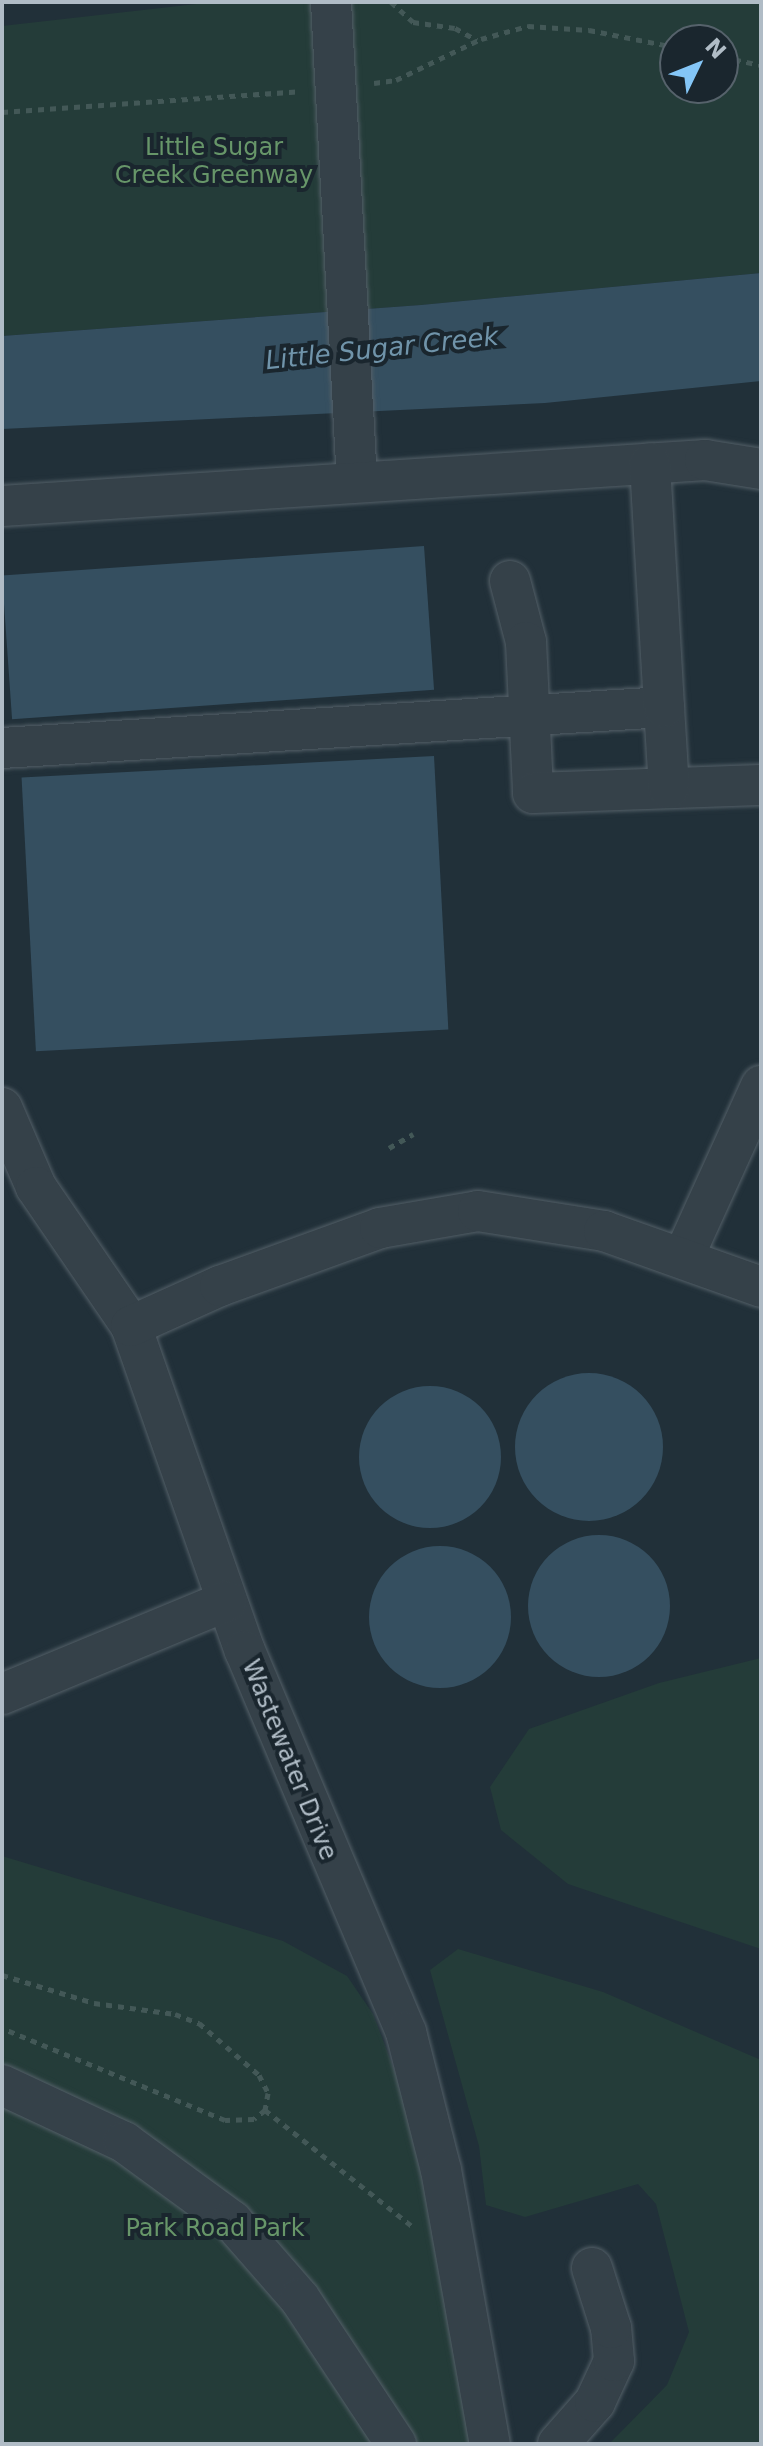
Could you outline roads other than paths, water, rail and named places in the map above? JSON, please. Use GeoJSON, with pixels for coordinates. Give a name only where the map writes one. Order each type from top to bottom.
{"type":"FeatureCollection","features":[{"type":"Feature","properties":{"kind":"lane"},"geometry":{"type":"LineString","coordinates":[[331,2],[356,471]]}},
{"type":"Feature","properties":{"kind":"lane"},"geometry":{"type":"LineString","coordinates":[[2,506],[356,471],[727,460],[761,469]]}},
{"type":"Feature","properties":{"kind":"lane"},"geometry":{"type":"LineString","coordinates":[[650,463],[669,788]]}},
{"type":"Feature","properties":{"kind":"lane"},"geometry":{"type":"LineString","coordinates":[[510,581],[524,626],[533,793],[761,785]]}},
{"type":"Feature","properties":{"kind":"lane"},"geometry":{"type":"LineString","coordinates":[[2,748],[664,707]]}},
{"type":"Feature","properties":{"kind":"lane"},"geometry":{"type":"LineString","coordinates":[[683,1258],[761,1086]]}},
{"type":"Feature","properties":{"kind":"lane","name":"Wastewater Drive"},"geometry":{"type":"LineString","coordinates":[[3,1116],[36,1187],[131,1326],[227,1601],[331,1864],[406,2032],[449,2217],[490,2444]]}},
{"type":"Feature","properties":{"kind":"lane"},"geometry":{"type":"LineString","coordinates":[[131,1326],[361,1234],[446,1214],[505,1212],[574,1224],[683,1258],[761,1287]]}},
{"type":"Feature","properties":{"kind":"lane"},"geometry":{"type":"LineString","coordinates":[[2,1694],[227,1601]]}},
{"type":"Feature","properties":{"kind":"lane"},"geometry":{"type":"LineString","coordinates":[[2,2085],[124,2142],[232,2221],[300,2299],[396,2444]]}},
{"type":"Feature","properties":{"kind":"lane"},"geometry":{"type":"LineString","coordinates":[[558,2444],[595,2402],[614,2361],[611,2328],[592,2268]]}},
{"type":"Feature","properties":{"kind":"water","name":"Little Sugar Creek"},"geometry":{"type":"Polygon","coordinates":[[[761,273],[761,381],[545,403],[2,429],[2,336],[421,305],[761,273]]]}},
{"type":"Feature","properties":{"kind":"water"},"geometry":{"type":"Polygon","coordinates":[[[424,546],[434,690],[12,719],[2,576],[424,546]]]}},
{"type":"Feature","properties":{"kind":"water"},"geometry":{"type":"Polygon","coordinates":[[[434,756],[448,1030],[36,1051],[22,778],[434,756]]]}},
{"type":"Feature","properties":{"kind":"water"},"geometry":{"type":"Polygon","coordinates":[[[589,1373],[617,1379],[641,1395],[657,1419],[663,1447],[657,1475],[641,1499],[617,1515],[589,1521],[561,1515],[537,1499],[521,1475],[515,1447],[521,1419],[537,1395],[561,1379],[589,1373]]]}},
{"type":"Feature","properties":{"kind":"water"},"geometry":{"type":"Polygon","coordinates":[[[430,1386],[457,1392],[480,1407],[495,1430],[501,1457],[495,1484],[480,1507],[457,1522],[430,1528],[403,1522],[380,1507],[365,1484],[359,1457],[365,1430],[380,1407],[403,1392],[430,1386]]]}},
{"type":"Feature","properties":{"kind":"water"},"geometry":{"type":"Polygon","coordinates":[[[599,1535],[626,1541],[649,1556],[664,1579],[670,1606],[664,1633],[649,1656],[626,1671],[599,1677],[572,1671],[549,1656],[534,1633],[528,1606],[534,1579],[549,1556],[572,1541],[599,1535]]]}},
{"type":"Feature","properties":{"kind":"water"},"geometry":{"type":"Polygon","coordinates":[[[440,1546],[467,1552],[490,1567],[505,1590],[511,1617],[505,1644],[490,1667],[467,1682],[440,1688],[413,1682],[390,1667],[375,1644],[369,1617],[375,1590],[390,1567],[413,1552],[440,1546]]]}},
{"type":"Feature","properties":{"kind":"park label","name":"Little Sugar Creek Greenway"},"geometry":{"type":"Point","coordinates":[214,162]}},
{"type":"Feature","properties":{"kind":"park label","name":"Park Road Park"},"geometry":{"type":"Point","coordinates":[215,2229]}}]}
